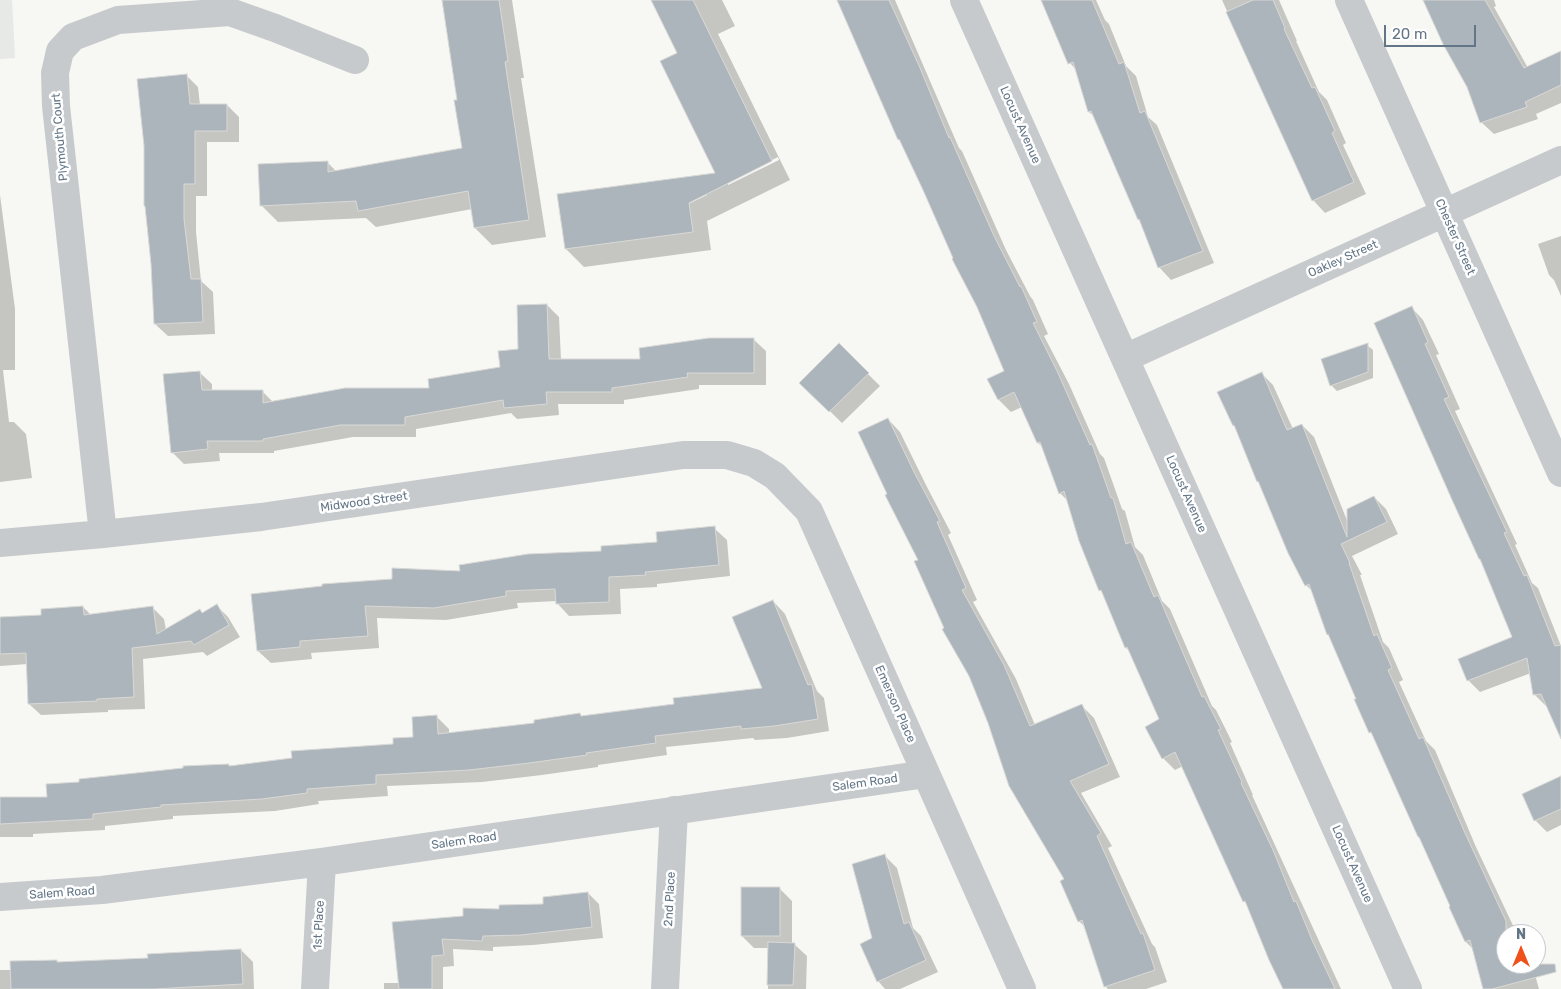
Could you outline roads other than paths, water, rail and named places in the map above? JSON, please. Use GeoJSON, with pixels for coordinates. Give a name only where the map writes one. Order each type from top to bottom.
{"type":"FeatureCollection","features":[{"type":"Feature","properties":{"kind":"street","name":"Locust Avenue"},"geometry":{"type":"LineString","coordinates":[[964,0],[1408,989]]}},
{"type":"Feature","properties":{"kind":"street","name":"Chester Street"},"geometry":{"type":"LineString","coordinates":[[1349,0],[1561,473]]}},
{"type":"Feature","properties":{"kind":"street","name":"Plymouth Court"},"geometry":{"type":"LineString","coordinates":[[103,534],[56,106],[55,73],[60,51],[73,37],[118,20],[230,12],[355,60]]}},
{"type":"Feature","properties":{"kind":"street","name":"Oakley Street"},"geometry":{"type":"LineString","coordinates":[[1125,358],[1561,160]]}},
{"type":"Feature","properties":{"kind":"street","name":"Midwood Street"},"geometry":{"type":"LineString","coordinates":[[0,543],[261,517],[683,455],[727,455]]}},
{"type":"Feature","properties":{"kind":"street","name":"Emerson Place"},"geometry":{"type":"LineString","coordinates":[[727,455],[754,463],[775,476],[809,511],[1022,989]]}},
{"type":"Feature","properties":{"kind":"street","name":"Salem Road"},"geometry":{"type":"LineString","coordinates":[[0,898],[102,890],[322,862],[926,774]]}},
{"type":"Feature","properties":{"kind":"street","name":"2nd Place"},"geometry":{"type":"LineString","coordinates":[[665,989],[674,810]]}},
{"type":"Feature","properties":{"kind":"street","name":"1st Place"},"geometry":{"type":"LineString","coordinates":[[315,989],[322,862]]}}]}
